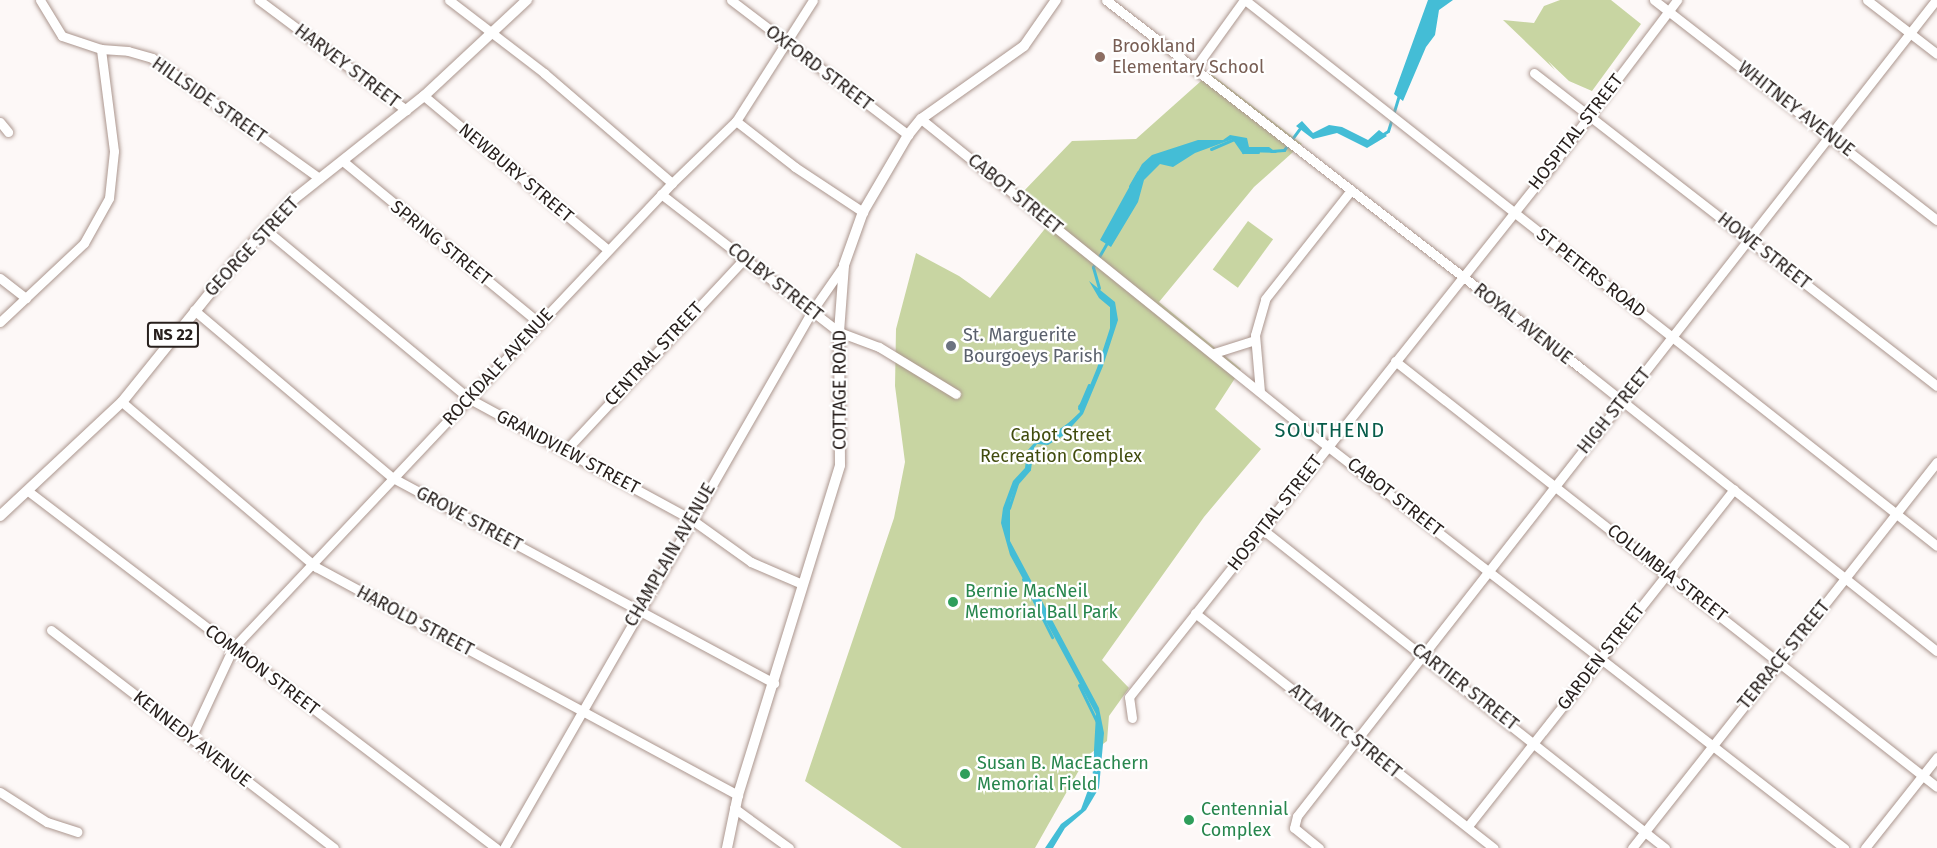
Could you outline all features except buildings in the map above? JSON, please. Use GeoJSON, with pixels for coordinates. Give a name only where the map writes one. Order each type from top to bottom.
{"type":"FeatureCollection","features":[{"type":"Feature","properties":{"kind":"main road","name":"GEORGE STREET"},"geometry":{"type":"LineString","coordinates":[[0,516],[122,402],[194,310],[266,230],[318,178],[344,162],[424,96],[527,0]]}},
{"type":"Feature","properties":{"kind":"main road","name":"COTTAGE ROAD"},"geometry":{"type":"LineString","coordinates":[[727,848],[734,808],[840,465],[839,332],[844,265],[863,212],[908,135],[921,119],[1024,46],[1056,0]]}},
{"type":"Feature","properties":{"kind":"street","name":"HILLSIDE STREET"},"geometry":{"type":"LineString","coordinates":[[40,0],[62,36],[101,49],[134,52],[156,61],[318,178]]}},
{"type":"Feature","properties":{"kind":"street","name":"HARVEY STREET"},"geometry":{"type":"LineString","coordinates":[[259,0],[406,110]]}},
{"type":"Feature","properties":{"kind":"street"},"geometry":{"type":"LineString","coordinates":[[449,0],[492,32],[672,183]]}},
{"type":"Feature","properties":{"kind":"street","name":"OXFORD STREET"},"geometry":{"type":"LineString","coordinates":[[731,0],[908,135]]}},
{"type":"Feature","properties":{"kind":"street","name":"ROCKDALE AVENUE"},"geometry":{"type":"LineString","coordinates":[[191,738],[233,648],[661,194],[736,121],[813,0]]}},
{"type":"Feature","properties":{"kind":"street","name":"ROYAL AVENUE"},"geometry":{"type":"LineString","coordinates":[[1106,0],[1622,401],[1937,651]]}},
{"type":"Feature","properties":{"kind":"street"},"geometry":{"type":"LineString","coordinates":[[1195,68],[1244,0]]}},
{"type":"Feature","properties":{"kind":"street","name":"ST PETERS ROAD"},"geometry":{"type":"LineString","coordinates":[[1244,0],[1937,546]]}},
{"type":"Feature","properties":{"kind":"street","name":"WHITNEY AVENUE"},"geometry":{"type":"LineString","coordinates":[[1654,0],[1937,220]]}},
{"type":"Feature","properties":{"kind":"street","name":"HOSPITAL STREET"},"geometry":{"type":"LineString","coordinates":[[1132,718],[1129,697],[1591,115],[1677,0]]}},
{"type":"Feature","properties":{"kind":"street"},"geometry":{"type":"LineString","coordinates":[[1867,0],[1937,54]]}},
{"type":"Feature","properties":{"kind":"street","name":"HIGH STREET"},"geometry":{"type":"LineString","coordinates":[[1319,848],[1294,828],[1293,823],[1422,654],[1674,338],[1936,0]]}},
{"type":"Feature","properties":{"kind":"street"},"geometry":{"type":"LineString","coordinates":[[0,322],[84,243],[109,198],[114,151],[101,49]]}},
{"type":"Feature","properties":{"kind":"street","name":"HOWE STREET"},"geometry":{"type":"LineString","coordinates":[[1534,74],[1591,115],[1937,386]]}},
{"type":"Feature","properties":{"kind":"street","name":"NEWBURY STREET"},"geometry":{"type":"LineString","coordinates":[[424,96],[608,250]]}},
{"type":"Feature","properties":{"kind":"street","name":"CABOT STREET"},"geometry":{"type":"LineString","coordinates":[[921,119],[1260,392],[1844,848]]}},
{"type":"Feature","properties":{"kind":"street"},"geometry":{"type":"LineString","coordinates":[[736,121],[795,167],[863,212]]}},
{"type":"Feature","properties":{"kind":"street"},"geometry":{"type":"LineString","coordinates":[[0,122],[8,132]]}},
{"type":"Feature","properties":{"kind":"street","name":"SPRING STREET"},"geometry":{"type":"LineString","coordinates":[[344,162],[539,324]]}},
{"type":"Feature","properties":{"kind":"street"},"geometry":{"type":"LineString","coordinates":[[1260,392],[1255,340],[1259,314],[1270,290],[1351,190]]}},
{"type":"Feature","properties":{"kind":"street","name":"COLBY STREET"},"geometry":{"type":"LineString","coordinates":[[661,194],[839,332],[879,347],[957,394]]}},
{"type":"Feature","properties":{"kind":"street","name":"GRANDVIEW STREET"},"geometry":{"type":"LineString","coordinates":[[266,230],[468,398],[691,519],[740,555],[802,584]]}},
{"type":"Feature","properties":{"kind":"street","name":"CENTRAL STREET"},"geometry":{"type":"LineString","coordinates":[[565,451],[744,259]]}},
{"type":"Feature","properties":{"kind":"street","name":"CHAMPLAIN AVENUE"},"geometry":{"type":"LineString","coordinates":[[504,848],[580,710],[812,311],[844,265]]}},
{"type":"Feature","properties":{"kind":"street"},"geometry":{"type":"LineString","coordinates":[[0,278],[26,298]]}},
{"type":"Feature","properties":{"kind":"street","name":"GROVE STREET"},"geometry":{"type":"LineString","coordinates":[[194,310],[393,478],[774,683]]}},
{"type":"Feature","properties":{"kind":"street"},"geometry":{"type":"LineString","coordinates":[[1214,353],[1255,340]]}},
{"type":"Feature","properties":{"kind":"street","name":"COLUMBIA STREET"},"geometry":{"type":"LineString","coordinates":[[1395,361],[1668,573],[1937,787]]}},
{"type":"Feature","properties":{"kind":"street","name":"HAROLD STREET"},"geometry":{"type":"LineString","coordinates":[[122,402],[312,564],[738,795]]}},
{"type":"Feature","properties":{"kind":"street","name":"TERRACE STREET"},"geometry":{"type":"LineString","coordinates":[[1632,848],[1937,462]]}},
{"type":"Feature","properties":{"kind":"street","name":"GARDEN STREET"},"geometry":{"type":"LineString","coordinates":[[1468,826],[1734,489]]}},
{"type":"Feature","properties":{"kind":"street","name":"COMMON STREET"},"geometry":{"type":"LineString","coordinates":[[28,491],[496,848]]}},
{"type":"Feature","properties":{"kind":"street","name":"CARTIER STREET"},"geometry":{"type":"LineString","coordinates":[[1262,529],[1534,742],[1665,848]]}},
{"type":"Feature","properties":{"kind":"street","name":"ATLANTIC STREET"},"geometry":{"type":"LineString","coordinates":[[1195,613],[1494,848]]}},
{"type":"Feature","properties":{"kind":"street","name":"KENNEDY AVENUE"},"geometry":{"type":"LineString","coordinates":[[51,630],[334,848]]}},
{"type":"Feature","properties":{"kind":"street"},"geometry":{"type":"LineString","coordinates":[[1865,848],[1937,757]]}},
{"type":"Feature","properties":{"kind":"street"},"geometry":{"type":"LineString","coordinates":[[0,792],[47,822],[78,832]]}},
{"type":"Feature","properties":{"kind":"street"},"geometry":{"type":"LineString","coordinates":[[734,808],[789,848]]}},
{"type":"Feature","properties":{"kind":"green space"},"geometry":{"type":"Polygon","coordinates":[[[1560,0],[1611,0],[1641,24],[1592,91],[1569,81],[1548,61],[1555,70],[1503,20],[1534,23],[1544,6],[1560,0]]]}},
{"type":"Feature","properties":{"kind":"green space","name":"Cabot Street Recreation Complex"},"geometry":{"type":"Polygon","coordinates":[[[1210,73],[1302,144],[1254,187],[1159,302],[1241,369],[1215,409],[1261,449],[1204,517],[1102,660],[1129,688],[1109,716],[1107,741],[1087,756],[1035,848],[902,848],[805,781],[894,518],[905,462],[895,386],[896,329],[916,253],[959,276],[990,298],[1051,221],[1021,194],[1072,141],[1136,139],[1210,73]]]}},
{"type":"Feature","properties":{"kind":"green space"},"geometry":{"type":"Polygon","coordinates":[[[1248,221],[1273,239],[1238,288],[1213,270],[1248,221]]]}},
{"type":"Feature","properties":{"kind":"water"},"geometry":{"type":"Polygon","coordinates":[[[1428,0],[1453,0],[1439,10],[1435,35],[1426,47],[1403,101],[1394,94],[1428,0]]]}},
{"type":"Feature","properties":{"kind":"water"},"geometry":{"type":"Polygon","coordinates":[[[1302,121],[1313,133],[1329,125],[1342,127],[1368,140],[1379,130],[1387,136],[1367,148],[1337,133],[1313,139],[1296,126],[1302,121]]]}},
{"type":"Feature","properties":{"kind":"water"},"geometry":{"type":"Polygon","coordinates":[[[1230,135],[1247,138],[1249,147],[1269,147],[1277,153],[1243,152],[1233,139],[1195,153],[1173,167],[1160,164],[1144,180],[1138,202],[1111,247],[1100,240],[1142,164],[1152,155],[1198,140],[1223,140],[1230,135]]]}},
{"type":"Feature","properties":{"kind":"water"},"geometry":{"type":"Polygon","coordinates":[[[1089,281],[1115,302],[1118,320],[1103,366],[1083,414],[1064,435],[1048,445],[1037,444],[1030,453],[1029,469],[1017,483],[1010,502],[1010,541],[1099,708],[1104,733],[1099,788],[1086,810],[1065,828],[1053,848],[1045,848],[1061,824],[1084,807],[1092,786],[1096,714],[1010,555],[1001,523],[1003,508],[1013,481],[1025,468],[1027,451],[1036,441],[1059,432],[1080,412],[1078,406],[1084,400],[1097,368],[1112,322],[1111,308],[1099,298],[1089,281]]]}},
{"type":"Feature","properties":{"kind":"waterway"},"geometry":{"type":"LineString","coordinates":[[1380,136],[1388,131],[1399,94]]}},
{"type":"Feature","properties":{"kind":"waterway"},"geometry":{"type":"LineString","coordinates":[[1271,151],[1284,150],[1301,127]]}},
{"type":"Feature","properties":{"kind":"waterway"},"geometry":{"type":"LineString","coordinates":[[1211,149],[1234,139],[1243,152],[1258,152]]}},
{"type":"Feature","properties":{"kind":"waterway"},"geometry":{"type":"LineString","coordinates":[[1130,186],[1138,172]]}},
{"type":"Feature","properties":{"kind":"waterway"},"geometry":{"type":"LineString","coordinates":[[1099,288],[1093,267],[1107,243]]}},
{"type":"Feature","properties":{"kind":"waterway"},"geometry":{"type":"LineString","coordinates":[[1111,306],[1111,327]]}},
{"type":"Feature","properties":{"kind":"waterway"},"geometry":{"type":"LineString","coordinates":[[1079,408],[1089,385]]}},
{"type":"Feature","properties":{"kind":"waterway"},"geometry":{"type":"LineString","coordinates":[[1054,434],[1071,422]]}},
{"type":"Feature","properties":{"kind":"waterway"},"geometry":{"type":"LineString","coordinates":[[1009,508],[1017,483],[1029,469],[1032,448]]}},
{"type":"Feature","properties":{"kind":"waterway"},"geometry":{"type":"LineString","coordinates":[[1023,579],[1052,637]]}},
{"type":"Feature","properties":{"kind":"waterway"},"geometry":{"type":"LineString","coordinates":[[1079,685],[1097,722]]}},
{"type":"Feature","properties":{"kind":"waterway"},"geometry":{"type":"LineString","coordinates":[[1082,809],[1093,779]]}},
{"type":"Feature","properties":{"kind":"place","name":"Brookland Elementary School"},"geometry":{"type":"Point","coordinates":[1100,57]}},
{"type":"Feature","properties":{"kind":"place","name":"St. Marguerite Bourgoeys Parish"},"geometry":{"type":"Point","coordinates":[951,346]}},
{"type":"Feature","properties":{"kind":"place","name":"Bernie MacNeil Memorial Ball Park"},"geometry":{"type":"Point","coordinates":[953,602]}},
{"type":"Feature","properties":{"kind":"place","name":"Susan B. MacEachern Memorial Field"},"geometry":{"type":"Point","coordinates":[965,774]}},
{"type":"Feature","properties":{"kind":"place","name":"Centennial Complex"},"geometry":{"type":"Point","coordinates":[1189,820]}},
{"type":"Feature","properties":{"kind":"district","name":"SOUTHEND"},"geometry":{"type":"Point","coordinates":[1330,430]}}]}
